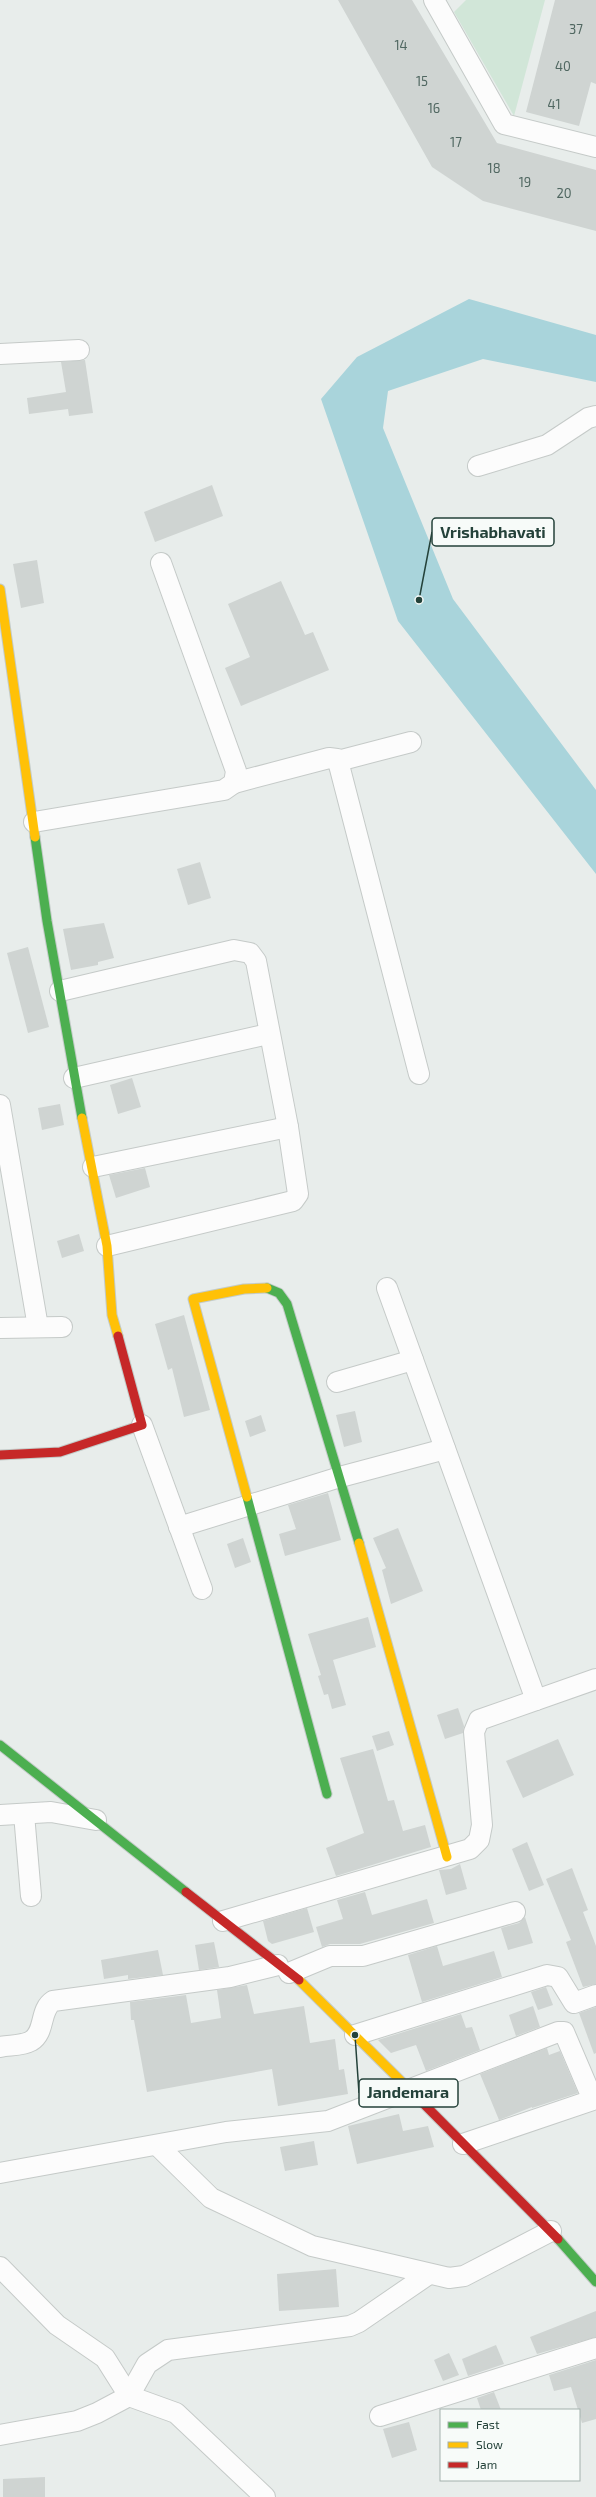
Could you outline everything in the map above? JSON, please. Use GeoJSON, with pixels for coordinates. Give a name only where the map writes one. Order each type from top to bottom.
{"type":"FeatureCollection","features":[{"type":"Feature","properties":{"kind":"street"},"geometry":{"type":"LineString","coordinates":[[434,0],[504,124],[596,147]]}},
{"type":"Feature","properties":{"kind":"street"},"geometry":{"type":"LineString","coordinates":[[0,354],[79,350]]}},
{"type":"Feature","properties":{"kind":"street"},"geometry":{"type":"LineString","coordinates":[[478,466],[547,445],[588,418],[596,416]]}},
{"type":"Feature","properties":{"kind":"street"},"geometry":{"type":"LineString","coordinates":[[161,563],[236,771],[234,783]]}},
{"type":"Feature","properties":{"kind":"street"},"geometry":{"type":"LineString","coordinates":[[0,589],[3,628],[34,822],[47,921],[74,1078],[93,1167],[107,1246],[112,1315],[142,1425],[202,1589]]}},
{"type":"Feature","properties":{"kind":"street"},"geometry":{"type":"LineString","coordinates":[[338,761],[411,742]]}},
{"type":"Feature","properties":{"kind":"street"},"geometry":{"type":"LineString","coordinates":[[34,822],[224,790],[234,783],[330,758],[337,758],[419,1074]]}},
{"type":"Feature","properties":{"kind":"street"},"geometry":{"type":"LineString","coordinates":[[60,991],[242,950],[250,953],[256,961],[268,1034],[288,1127],[298,1194],[293,1200],[107,1246]]}},
{"type":"Feature","properties":{"kind":"street"},"geometry":{"type":"LineString","coordinates":[[74,1078],[268,1034]]}},
{"type":"Feature","properties":{"kind":"street"},"geometry":{"type":"LineString","coordinates":[[0,1105],[38,1327]]}},
{"type":"Feature","properties":{"kind":"street"},"geometry":{"type":"LineString","coordinates":[[93,1167],[288,1127]]}},
{"type":"Feature","properties":{"kind":"street"},"geometry":{"type":"LineString","coordinates":[[327,1794],[193,1299],[258,1288],[271,1289],[282,1295],[287,1304],[372,1586],[447,1857]]}},
{"type":"Feature","properties":{"kind":"street"},"geometry":{"type":"LineString","coordinates":[[387,1288],[536,1700]]}},
{"type":"Feature","properties":{"kind":"street"},"geometry":{"type":"LineString","coordinates":[[0,1328],[62,1327]]}},
{"type":"Feature","properties":{"kind":"street"},"geometry":{"type":"LineString","coordinates":[[337,1382],[413,1360]]}},
{"type":"Feature","properties":{"kind":"street"},"geometry":{"type":"LineString","coordinates":[[0,1454],[60,1452],[142,1425]]}},
{"type":"Feature","properties":{"kind":"street"},"geometry":{"type":"LineString","coordinates":[[179,1527],[340,1477],[445,1449]]}},
{"type":"Feature","properties":{"kind":"street"},"geometry":{"type":"LineString","coordinates":[[223,1921],[464,1852],[476,1845],[482,1825],[474,1732],[479,1720],[596,1679]]}},
{"type":"Feature","properties":{"kind":"street"},"geometry":{"type":"LineString","coordinates":[[0,1745],[284,1969],[355,2035],[551,2231],[596,2282]]}},
{"type":"Feature","properties":{"kind":"street"},"geometry":{"type":"LineString","coordinates":[[0,1815],[50,1812],[96,1820]]}},
{"type":"Feature","properties":{"kind":"street"},"geometry":{"type":"LineString","coordinates":[[24,1814],[31,1896]]}},
{"type":"Feature","properties":{"kind":"street"},"geometry":{"type":"LineString","coordinates":[[0,2047],[31,2040],[40,2030],[45,2009],[53,2001],[284,1969],[330,1956],[363,1956],[515,1912]]}},
{"type":"Feature","properties":{"kind":"street"},"geometry":{"type":"LineString","coordinates":[[355,2035],[547,1975],[558,1977],[574,2003],[596,1995]]}},
{"type":"Feature","properties":{"kind":"street"},"geometry":{"type":"LineString","coordinates":[[0,2173],[226,2132],[328,2120],[410,2090],[561,2031],[566,2035],[594,2101],[463,2144]]}},
{"type":"Feature","properties":{"kind":"street"},"geometry":{"type":"LineString","coordinates":[[157,2144],[205,2193],[218,2202],[320,2249],[429,2274],[449,2278],[464,2276],[551,2231]]}},
{"type":"Feature","properties":{"kind":"street"},"geometry":{"type":"LineString","coordinates":[[0,2267],[56,2325],[105,2358],[129,2396],[176,2413],[265,2497]]}},
{"type":"Feature","properties":{"kind":"street"},"geometry":{"type":"LineString","coordinates":[[0,2435],[77,2421],[129,2396],[147,2364],[168,2350],[350,2326],[359,2322],[429,2274]]}},
{"type":"Feature","properties":{"kind":"street"},"geometry":{"type":"LineString","coordinates":[[380,2416],[596,2348]]}},
{"type":"Feature","properties":{"kind":"green space"},"geometry":{"type":"Polygon","coordinates":[[[466,0],[545,0],[514,116],[454,12],[466,0]]]}},
{"type":"Feature","properties":{"kind":"water"},"geometry":{"type":"Polygon","coordinates":[[[469,299],[596,335],[596,382],[483,359],[388,391],[383,428],[453,599],[596,790],[596,874],[398,621],[321,399],[357,357],[469,299]]]}},
{"type":"Feature","properties":{"kind":"building"},"geometry":{"type":"Polygon","coordinates":[[[338,0],[412,0],[497,143],[596,170],[596,231],[483,201],[432,167],[338,0]]]}},
{"type":"Feature","properties":{"kind":"building"},"geometry":{"type":"Polygon","coordinates":[[[555,0],[596,0],[596,84],[591,82],[579,126],[526,112],[555,0]]]}},
{"type":"Feature","properties":{"kind":"building"},"geometry":{"type":"Polygon","coordinates":[[[85,360],[93,413],[69,416],[68,409],[29,414],[27,398],[66,392],[61,362],[85,360]]]}},
{"type":"Feature","properties":{"kind":"building"},"geometry":{"type":"Polygon","coordinates":[[[212,485],[223,516],[155,542],[144,512],[212,485]]]}},
{"type":"Feature","properties":{"kind":"building"},"geometry":{"type":"Polygon","coordinates":[[[37,560],[44,603],[21,608],[13,564],[37,560]]]}},
{"type":"Feature","properties":{"kind":"building"},"geometry":{"type":"Polygon","coordinates":[[[281,581],[305,635],[313,632],[329,670],[241,706],[225,668],[250,657],[228,604],[281,581]]]}},
{"type":"Feature","properties":{"kind":"building"},"geometry":{"type":"Polygon","coordinates":[[[200,862],[211,898],[188,905],[177,869],[200,862]]]}},
{"type":"Feature","properties":{"kind":"building"},"geometry":{"type":"Polygon","coordinates":[[[104,923],[114,958],[98,962],[98,965],[71,970],[63,929],[104,923]]]}},
{"type":"Feature","properties":{"kind":"building"},"geometry":{"type":"Polygon","coordinates":[[[28,947],[49,1027],[28,1033],[7,953],[28,947]]]}},
{"type":"Feature","properties":{"kind":"building"},"geometry":{"type":"Polygon","coordinates":[[[132,1078],[141,1107],[118,1114],[110,1085],[132,1078]]]}},
{"type":"Feature","properties":{"kind":"building"},"geometry":{"type":"Polygon","coordinates":[[[60,1104],[64,1125],[42,1130],[38,1108],[60,1104]]]}},
{"type":"Feature","properties":{"kind":"building"},"geometry":{"type":"Polygon","coordinates":[[[145,1168],[150,1187],[116,1198],[109,1175],[145,1168]]]}},
{"type":"Feature","properties":{"kind":"building"},"geometry":{"type":"Polygon","coordinates":[[[79,1234],[84,1251],[62,1258],[57,1241],[79,1234]]]}},
{"type":"Feature","properties":{"kind":"building"},"geometry":{"type":"Polygon","coordinates":[[[184,1315],[210,1410],[184,1417],[172,1368],[168,1370],[155,1324],[184,1315]]]}},
{"type":"Feature","properties":{"kind":"building"},"geometry":{"type":"Polygon","coordinates":[[[355,1411],[362,1442],[344,1447],[336,1415],[355,1411]]]}},
{"type":"Feature","properties":{"kind":"building"},"geometry":{"type":"Polygon","coordinates":[[[261,1415],[266,1431],[250,1437],[245,1421],[261,1415]]]}},
{"type":"Feature","properties":{"kind":"building"},"geometry":{"type":"Polygon","coordinates":[[[328,1493],[341,1540],[285,1556],[279,1534],[296,1529],[288,1505],[328,1493]]]}},
{"type":"Feature","properties":{"kind":"building"},"geometry":{"type":"Polygon","coordinates":[[[398,1528],[423,1591],[391,1604],[382,1570],[386,1568],[373,1538],[398,1528]]]}},
{"type":"Feature","properties":{"kind":"building"},"geometry":{"type":"Polygon","coordinates":[[[243,1538],[251,1562],[235,1568],[227,1544],[243,1538]]]}},
{"type":"Feature","properties":{"kind":"building"},"geometry":{"type":"Polygon","coordinates":[[[368,1617],[376,1647],[333,1660],[346,1705],[332,1709],[328,1694],[324,1695],[318,1676],[321,1675],[308,1634],[368,1617]]]}},
{"type":"Feature","properties":{"kind":"building"},"geometry":{"type":"Polygon","coordinates":[[[458,1708],[464,1726],[463,1733],[445,1739],[437,1715],[458,1708]]]}},
{"type":"Feature","properties":{"kind":"building"},"geometry":{"type":"Polygon","coordinates":[[[389,1731],[394,1745],[377,1751],[372,1736],[389,1731]]]}},
{"type":"Feature","properties":{"kind":"building"},"geometry":{"type":"Polygon","coordinates":[[[558,1739],[574,1775],[523,1798],[506,1761],[558,1739]]]}},
{"type":"Feature","properties":{"kind":"building"},"geometry":{"type":"Polygon","coordinates":[[[373,1749],[388,1801],[394,1800],[403,1831],[425,1825],[431,1847],[336,1876],[326,1848],[364,1833],[340,1758],[373,1749]]]}},
{"type":"Feature","properties":{"kind":"building"},"geometry":{"type":"Polygon","coordinates":[[[527,1842],[544,1885],[529,1891],[512,1849],[527,1842]]]}},
{"type":"Feature","properties":{"kind":"building"},"geometry":{"type":"Polygon","coordinates":[[[460,1864],[467,1889],[446,1895],[439,1870],[451,1869],[460,1864]]]}},
{"type":"Feature","properties":{"kind":"building"},"geometry":{"type":"Polygon","coordinates":[[[572,1868],[588,1910],[583,1912],[596,1946],[596,1984],[583,1987],[566,1942],[571,1940],[546,1879],[572,1868]]]}},
{"type":"Feature","properties":{"kind":"building"},"geometry":{"type":"Polygon","coordinates":[[[365,1892],[372,1915],[427,1899],[434,1923],[360,1944],[330,1944],[322,1947],[316,1927],[343,1919],[337,1900],[365,1892]]]}},
{"type":"Feature","properties":{"kind":"building"},"geometry":{"type":"Polygon","coordinates":[[[307,1908],[314,1932],[272,1944],[268,1941],[263,1921],[307,1908]]]}},
{"type":"Feature","properties":{"kind":"building"},"geometry":{"type":"Polygon","coordinates":[[[525,1917],[533,1943],[508,1950],[501,1928],[519,1923],[525,1917]]]}},
{"type":"Feature","properties":{"kind":"building"},"geometry":{"type":"Polygon","coordinates":[[[214,1942],[219,1967],[199,1970],[195,1945],[214,1942]]]}},
{"type":"Feature","properties":{"kind":"building"},"geometry":{"type":"Polygon","coordinates":[[[437,1946],[443,1966],[494,1951],[502,1977],[422,2002],[408,1955],[437,1946]]]}},
{"type":"Feature","properties":{"kind":"building"},"geometry":{"type":"Polygon","coordinates":[[[158,1950],[163,1975],[128,1979],[128,1975],[104,1979],[101,1960],[158,1950]]]}},
{"type":"Feature","properties":{"kind":"building"},"geometry":{"type":"Polygon","coordinates":[[[247,1985],[254,2014],[304,2006],[310,2043],[335,2039],[339,2070],[344,2069],[348,2094],[278,2106],[272,2069],[147,2092],[134,2020],[131,2020],[130,2002],[186,1995],[191,2023],[221,2018],[217,1990],[247,1985]]]}},
{"type":"Feature","properties":{"kind":"building"},"geometry":{"type":"Polygon","coordinates":[[[546,1987],[553,2005],[538,2010],[531,1992],[546,1987]]]}},
{"type":"Feature","properties":{"kind":"building"},"geometry":{"type":"Polygon","coordinates":[[[533,2006],[540,2027],[516,2036],[509,2015],[533,2006]]]}},
{"type":"Feature","properties":{"kind":"building"},"geometry":{"type":"Polygon","coordinates":[[[596,2007],[596,2053],[594,2054],[579,2013],[596,2007]]]}},
{"type":"Feature","properties":{"kind":"building"},"geometry":{"type":"Polygon","coordinates":[[[461,2014],[466,2028],[472,2027],[480,2050],[426,2071],[416,2045],[391,2053],[378,2040],[461,2014]]]}},
{"type":"Feature","properties":{"kind":"building"},"geometry":{"type":"Polygon","coordinates":[[[547,2048],[549,2055],[560,2051],[578,2093],[532,2107],[499,2120],[480,2074],[547,2048]]]}},
{"type":"Feature","properties":{"kind":"building"},"geometry":{"type":"Polygon","coordinates":[[[399,2114],[403,2131],[428,2126],[434,2147],[357,2164],[348,2126],[399,2114]]]}},
{"type":"Feature","properties":{"kind":"building"},"geometry":{"type":"Polygon","coordinates":[[[314,2141],[318,2165],[285,2171],[280,2147],[314,2141]]]}},
{"type":"Feature","properties":{"kind":"building"},"geometry":{"type":"Polygon","coordinates":[[[336,2269],[339,2307],[279,2311],[277,2274],[336,2269]]]}},
{"type":"Feature","properties":{"kind":"building"},"geometry":{"type":"Polygon","coordinates":[[[596,2311],[596,2337],[537,2354],[530,2337],[596,2311]]]}},
{"type":"Feature","properties":{"kind":"building"},"geometry":{"type":"Polygon","coordinates":[[[496,2345],[504,2364],[468,2376],[462,2359],[496,2345]]]}},
{"type":"Feature","properties":{"kind":"building"},"geometry":{"type":"Polygon","coordinates":[[[449,2353],[459,2375],[443,2381],[434,2360],[449,2353]]]}},
{"type":"Feature","properties":{"kind":"building"},"geometry":{"type":"Polygon","coordinates":[[[596,2360],[596,2419],[582,2423],[580,2409],[578,2409],[571,2387],[554,2391],[549,2375],[596,2360]]]}},
{"type":"Feature","properties":{"kind":"building"},"geometry":{"type":"Polygon","coordinates":[[[494,2392],[501,2409],[481,2409],[477,2398],[494,2392]]]}},
{"type":"Feature","properties":{"kind":"building"},"geometry":{"type":"Polygon","coordinates":[[[409,2422],[417,2450],[392,2458],[383,2429],[409,2422]]]}},
{"type":"Feature","properties":{"kind":"building"},"geometry":{"type":"Polygon","coordinates":[[[45,2477],[45,2497],[3,2497],[3,2479],[45,2477]]]}},
{"type":"Feature","properties":{"kind":"traffic: fast"},"geometry":{"type":"LineString","coordinates":[[35,837],[47,921],[82,1118]]}},
{"type":"Feature","properties":{"kind":"traffic: fast"},"geometry":{"type":"LineString","coordinates":[[267,1288],[279,1293],[287,1304],[359,1543]]}},
{"type":"Feature","properties":{"kind":"traffic: fast"},"geometry":{"type":"LineString","coordinates":[[247,1497],[327,1794]]}},
{"type":"Feature","properties":{"kind":"traffic: fast"},"geometry":{"type":"LineString","coordinates":[[0,1745],[186,1892]]}},
{"type":"Feature","properties":{"kind":"traffic: fast"},"geometry":{"type":"LineString","coordinates":[[558,2239],[596,2282]]}},
{"type":"Feature","properties":{"kind":"traffic: slow"},"geometry":{"type":"LineString","coordinates":[[0,589],[35,837]]}},
{"type":"Feature","properties":{"kind":"traffic: slow"},"geometry":{"type":"LineString","coordinates":[[82,1118],[107,1246],[112,1315],[118,1336]]}},
{"type":"Feature","properties":{"kind":"traffic: slow"},"geometry":{"type":"LineString","coordinates":[[247,1497],[193,1299],[244,1289],[267,1288]]}},
{"type":"Feature","properties":{"kind":"traffic: slow"},"geometry":{"type":"LineString","coordinates":[[359,1543],[447,1857]]}},
{"type":"Feature","properties":{"kind":"traffic: slow"},"geometry":{"type":"LineString","coordinates":[[299,1980],[410,2090]]}},
{"type":"Feature","properties":{"kind":"traffic: jam"},"geometry":{"type":"LineString","coordinates":[[0,1455],[60,1452],[142,1425],[118,1336]]}},
{"type":"Feature","properties":{"kind":"traffic: jam"},"geometry":{"type":"LineString","coordinates":[[186,1892],[299,1980]]}},
{"type":"Feature","properties":{"kind":"traffic: jam"},"geometry":{"type":"LineString","coordinates":[[410,2090],[558,2239]]}},
{"type":"Feature","properties":{"kind":"place","name":"Vrishabhavati"},"geometry":{"type":"Point","coordinates":[419,600]}},
{"type":"Feature","properties":{"kind":"place","name":"Jandemara"},"geometry":{"type":"Point","coordinates":[355,2035]}}]}
